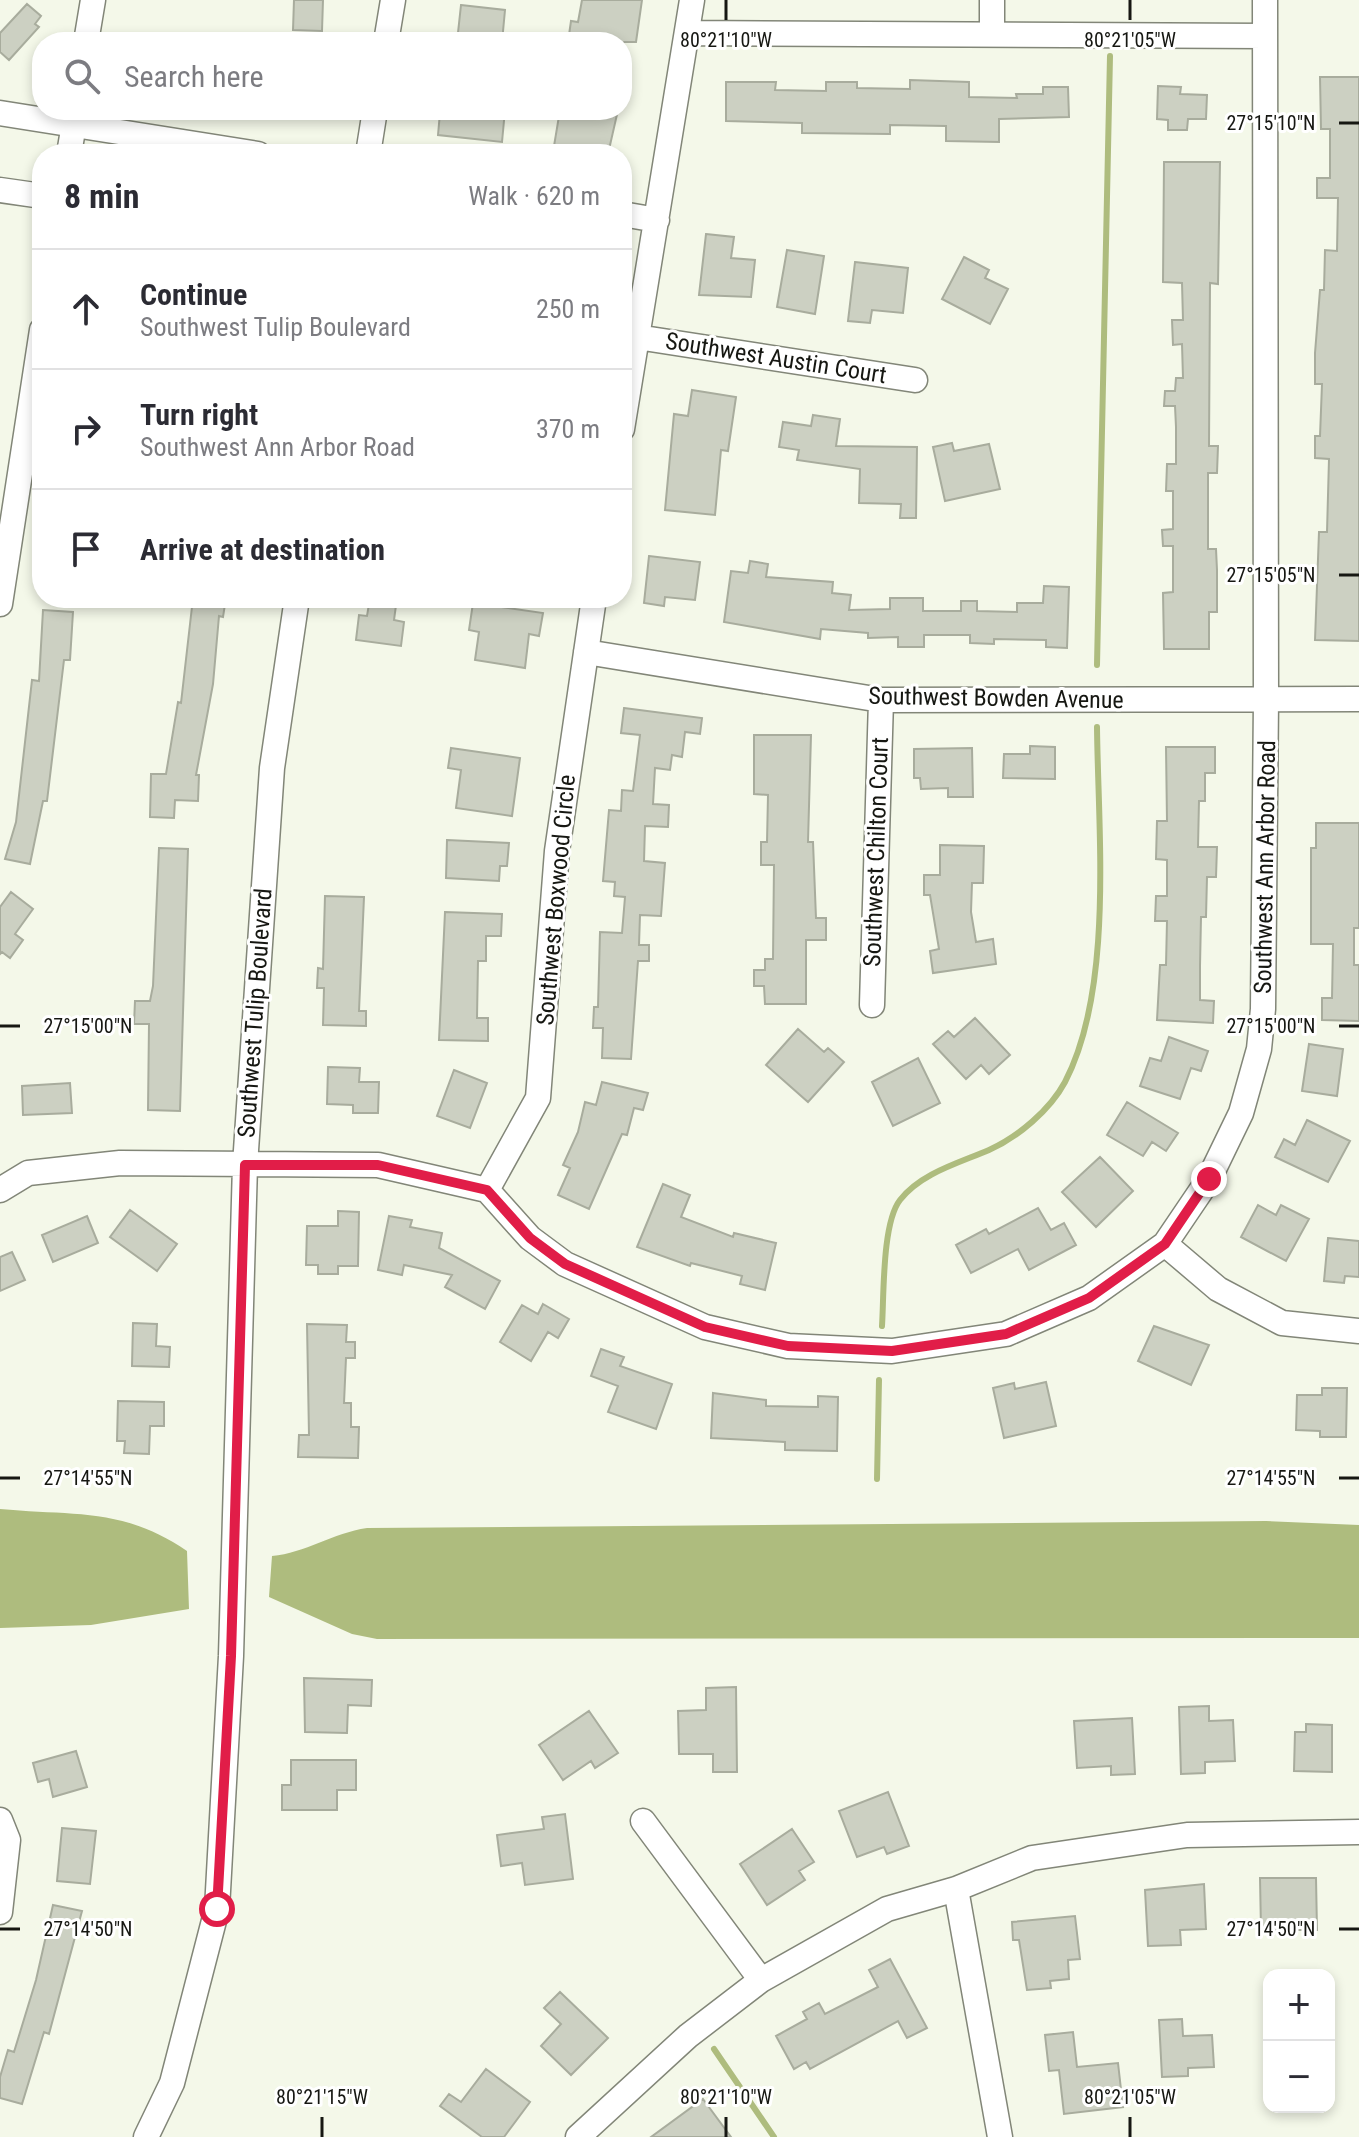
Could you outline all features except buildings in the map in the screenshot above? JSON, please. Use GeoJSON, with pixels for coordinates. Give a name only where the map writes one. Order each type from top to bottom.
{"type":"FeatureCollection","features":[{"type":"Feature","properties":{"kind":"street"},"geometry":{"type":"LineString","coordinates":[[88,32],[93,0]]}},
{"type":"Feature","properties":{"kind":"street"},"geometry":{"type":"LineString","coordinates":[[388,32],[393,0]]}},
{"type":"Feature","properties":{"kind":"street"},"geometry":{"type":"LineString","coordinates":[[632,368],[692,0]]}},
{"type":"Feature","properties":{"kind":"street"},"geometry":{"type":"LineString","coordinates":[[992,0],[992,33]]}},
{"type":"Feature","properties":{"kind":"street","name":"Southwest Ann Arbor Road"},"geometry":{"type":"LineString","coordinates":[[487,1190],[530,1238],[565,1264],[705,1327],[788,1346],[892,1351],[1006,1334],[1089,1298],[1165,1244],[1228,1142],[1241,1113],[1259,1049],[1263,1009],[1265,0]]}},
{"type":"Feature","properties":{"kind":"street"},"geometry":{"type":"LineString","coordinates":[[689,33],[1265,36]]}},
{"type":"Feature","properties":{"kind":"street"},"geometry":{"type":"LineString","coordinates":[[0,113],[32,115]]}},
{"type":"Feature","properties":{"kind":"street"},"geometry":{"type":"LineString","coordinates":[[71,144],[75,120]]}},
{"type":"Feature","properties":{"kind":"street"},"geometry":{"type":"LineString","coordinates":[[85,120],[207,144]]}},
{"type":"Feature","properties":{"kind":"street"},"geometry":{"type":"LineString","coordinates":[[370,144],[373,120]]}},
{"type":"Feature","properties":{"kind":"street"},"geometry":{"type":"LineString","coordinates":[[0,190],[32,195]]}},
{"type":"Feature","properties":{"kind":"street"},"geometry":{"type":"LineString","coordinates":[[632,216],[657,220]]}},
{"type":"Feature","properties":{"kind":"street","name":"Southwest Austin Court"},"geometry":{"type":"LineString","coordinates":[[637,337],[915,380]]}},
{"type":"Feature","properties":{"kind":"street"},"geometry":{"type":"LineString","coordinates":[[0,604],[32,395]]}},
{"type":"Feature","properties":{"kind":"street","name":"Southwest Tulip Boulevard"},"geometry":{"type":"LineString","coordinates":[[146,2137],[172,2083],[217,1909],[231,1656],[245,1165],[272,768],[296,608]]}},
{"type":"Feature","properties":{"kind":"street","name":"Southwest Boxwood Circle"},"geometry":{"type":"LineString","coordinates":[[487,1190],[538,1098],[557,851],[593,608]]}},
{"type":"Feature","properties":{"kind":"street","name":"Southwest Bowden Avenue"},"geometry":{"type":"LineString","coordinates":[[586,652],[881,700],[1359,699]]}},
{"type":"Feature","properties":{"kind":"street","name":"Southwest Chilton Court"},"geometry":{"type":"LineString","coordinates":[[872,1005],[881,700]]}},
{"type":"Feature","properties":{"kind":"street"},"geometry":{"type":"LineString","coordinates":[[0,1190],[28,1173],[120,1163],[378,1165],[487,1190]]}},
{"type":"Feature","properties":{"kind":"street"},"geometry":{"type":"LineString","coordinates":[[1165,1244],[1218,1289],[1282,1323],[1359,1331]]}},
{"type":"Feature","properties":{"kind":"street"},"geometry":{"type":"LineString","coordinates":[[0,1820],[8,1840],[0,1912]]}},
{"type":"Feature","properties":{"kind":"street"},"geometry":{"type":"LineString","coordinates":[[643,1821],[761,1980]]}},
{"type":"Feature","properties":{"kind":"street"},"geometry":{"type":"LineString","coordinates":[[578,2137],[688,2036],[761,1980],[887,1909],[956,1889],[1032,1858],[1187,1835],[1359,1832]]}},
{"type":"Feature","properties":{"kind":"street"},"geometry":{"type":"LineString","coordinates":[[956,1889],[1000,2137]]}},
{"type":"Feature","properties":{"kind":"shaded area"},"geometry":{"type":"Polygon","coordinates":[[[0,1509],[97,1516],[119,1520],[164,1537],[187,1551],[189,1609],[91,1625],[0,1628],[0,1509]]]}},
{"type":"Feature","properties":{"kind":"shaded area"},"geometry":{"type":"Polygon","coordinates":[[[1266,1521],[1359,1525],[1359,1638],[377,1639],[352,1634],[269,1597],[272,1556],[367,1528],[1266,1521]]]}},
{"type":"Feature","properties":{"kind":"waterway"},"geometry":{"type":"LineString","coordinates":[[1097,665],[1110,56]]}},
{"type":"Feature","properties":{"kind":"waterway"},"geometry":{"type":"LineString","coordinates":[[882,1326],[887,1242],[894,1211],[900,1200],[929,1176],[989,1150],[1032,1122],[1059,1092],[1080,1044],[1091,1002],[1100,908],[1097,727]]}},
{"type":"Feature","properties":{"kind":"waterway"},"geometry":{"type":"LineString","coordinates":[[877,1479],[879,1380]]}},
{"type":"Feature","properties":{"kind":"waterway"},"geometry":{"type":"LineString","coordinates":[[714,2049],[774,2137]]}},
{"type":"Feature","properties":{"kind":"route"},"geometry":{"type":"LineString","coordinates":[[217,1909],[231,1656],[245,1165],[378,1165],[487,1190],[530,1238],[565,1264],[705,1327],[788,1346],[892,1351],[1006,1334],[1089,1298],[1165,1244],[1209,1179]]}}]}
